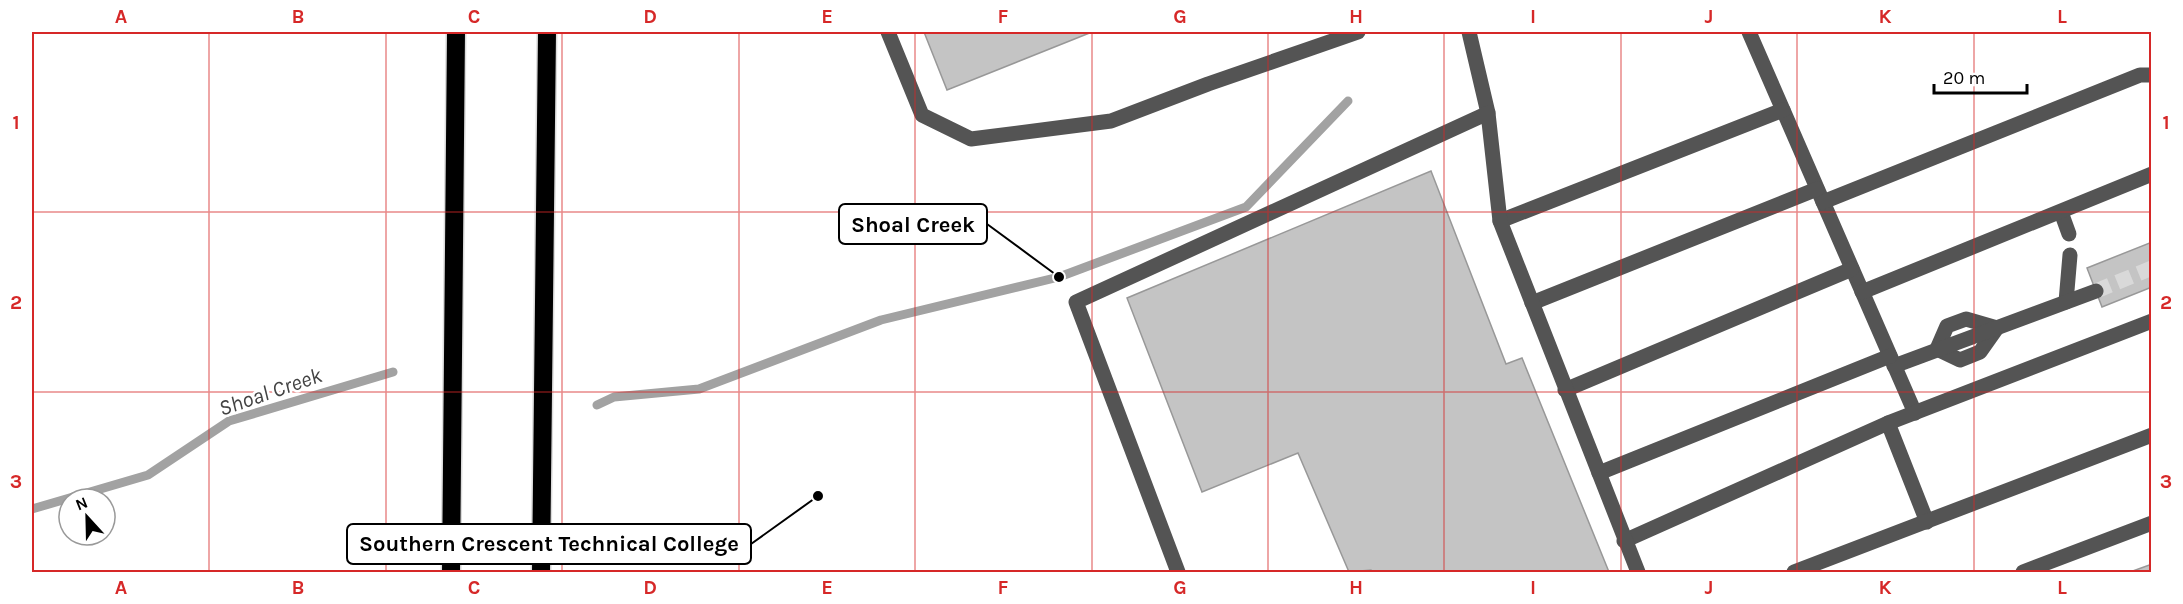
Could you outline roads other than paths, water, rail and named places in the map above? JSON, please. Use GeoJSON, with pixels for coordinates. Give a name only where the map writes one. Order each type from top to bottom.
{"type":"FeatureCollection","features":[{"type":"Feature","properties":{"kind":"highway"},"geometry":{"type":"LineString","coordinates":[[451,573],[456,32]]}},
{"type":"Feature","properties":{"kind":"highway"},"geometry":{"type":"LineString","coordinates":[[541,573],[547,32]]}},
{"type":"Feature","properties":{"kind":"lane"},"geometry":{"type":"LineString","coordinates":[[888,32],[922,115],[971,139],[1111,121],[1208,84],[1358,32]]}},
{"type":"Feature","properties":{"kind":"lane"},"geometry":{"type":"LineString","coordinates":[[1469,32],[1488,113],[1500,221],[1638,573]]}},
{"type":"Feature","properties":{"kind":"lane"},"geometry":{"type":"LineString","coordinates":[[1749,32],[1915,413]]}},
{"type":"Feature","properties":{"kind":"lane"},"geometry":{"type":"LineString","coordinates":[[1532,303],[2140,75],[2151,75]]}},
{"type":"Feature","properties":{"kind":"lane"},"geometry":{"type":"LineString","coordinates":[[1500,221],[1783,110]]}},
{"type":"Feature","properties":{"kind":"lane"},"geometry":{"type":"LineString","coordinates":[[1178,573],[1076,302],[1488,113]]}},
{"type":"Feature","properties":{"kind":"lane"},"geometry":{"type":"LineString","coordinates":[[1862,292],[2151,174]]}},
{"type":"Feature","properties":{"kind":"lane"},"geometry":{"type":"LineString","coordinates":[[2061,212],[2069,234]]}},
{"type":"Feature","properties":{"kind":"lane"},"geometry":{"type":"LineString","coordinates":[[2066,302],[2070,255]]}},
{"type":"Feature","properties":{"kind":"lane"},"geometry":{"type":"LineString","coordinates":[[1565,390],[1852,269]]}},
{"type":"Feature","properties":{"kind":"lane"},"geometry":{"type":"LineString","coordinates":[[1937,349],[1947,326],[1966,319],[1997,327],[2096,291]]}},
{"type":"Feature","properties":{"kind":"lane"},"geometry":{"type":"LineString","coordinates":[[1624,541],[1888,423],[2151,321]]}},
{"type":"Feature","properties":{"kind":"lane"},"geometry":{"type":"LineString","coordinates":[[1599,473],[1892,361],[1937,349],[1960,360],[1980,352],[1997,327]]}},
{"type":"Feature","properties":{"kind":"lane"},"geometry":{"type":"LineString","coordinates":[[1888,423],[1927,522]]}},
{"type":"Feature","properties":{"kind":"lane"},"geometry":{"type":"LineString","coordinates":[[1794,573],[2151,435]]}},
{"type":"Feature","properties":{"kind":"lane"},"geometry":{"type":"LineString","coordinates":[[2023,573],[2151,523]]}},
{"type":"Feature","properties":{"kind":"waterway","name":"Shoal Creek"},"geometry":{"type":"LineString","coordinates":[[597,405],[614,397],[699,389],[881,320],[1059,277],[1246,207],[1348,101]]}},
{"type":"Feature","properties":{"kind":"waterway","name":"Shoal Creek"},"geometry":{"type":"LineString","coordinates":[[32,509],[148,475],[229,421],[393,372]]}},
{"type":"Feature","properties":{"kind":"tunnel"},"geometry":{"type":"LineString","coordinates":[[2096,291],[2152,268]]}},
{"type":"Feature","properties":{"kind":"place","name":"Shoal Creek"},"geometry":{"type":"Point","coordinates":[1059,277]}},
{"type":"Feature","properties":{"kind":"place","name":"Southern Crescent Technical College"},"geometry":{"type":"Point","coordinates":[818,496]}}]}
